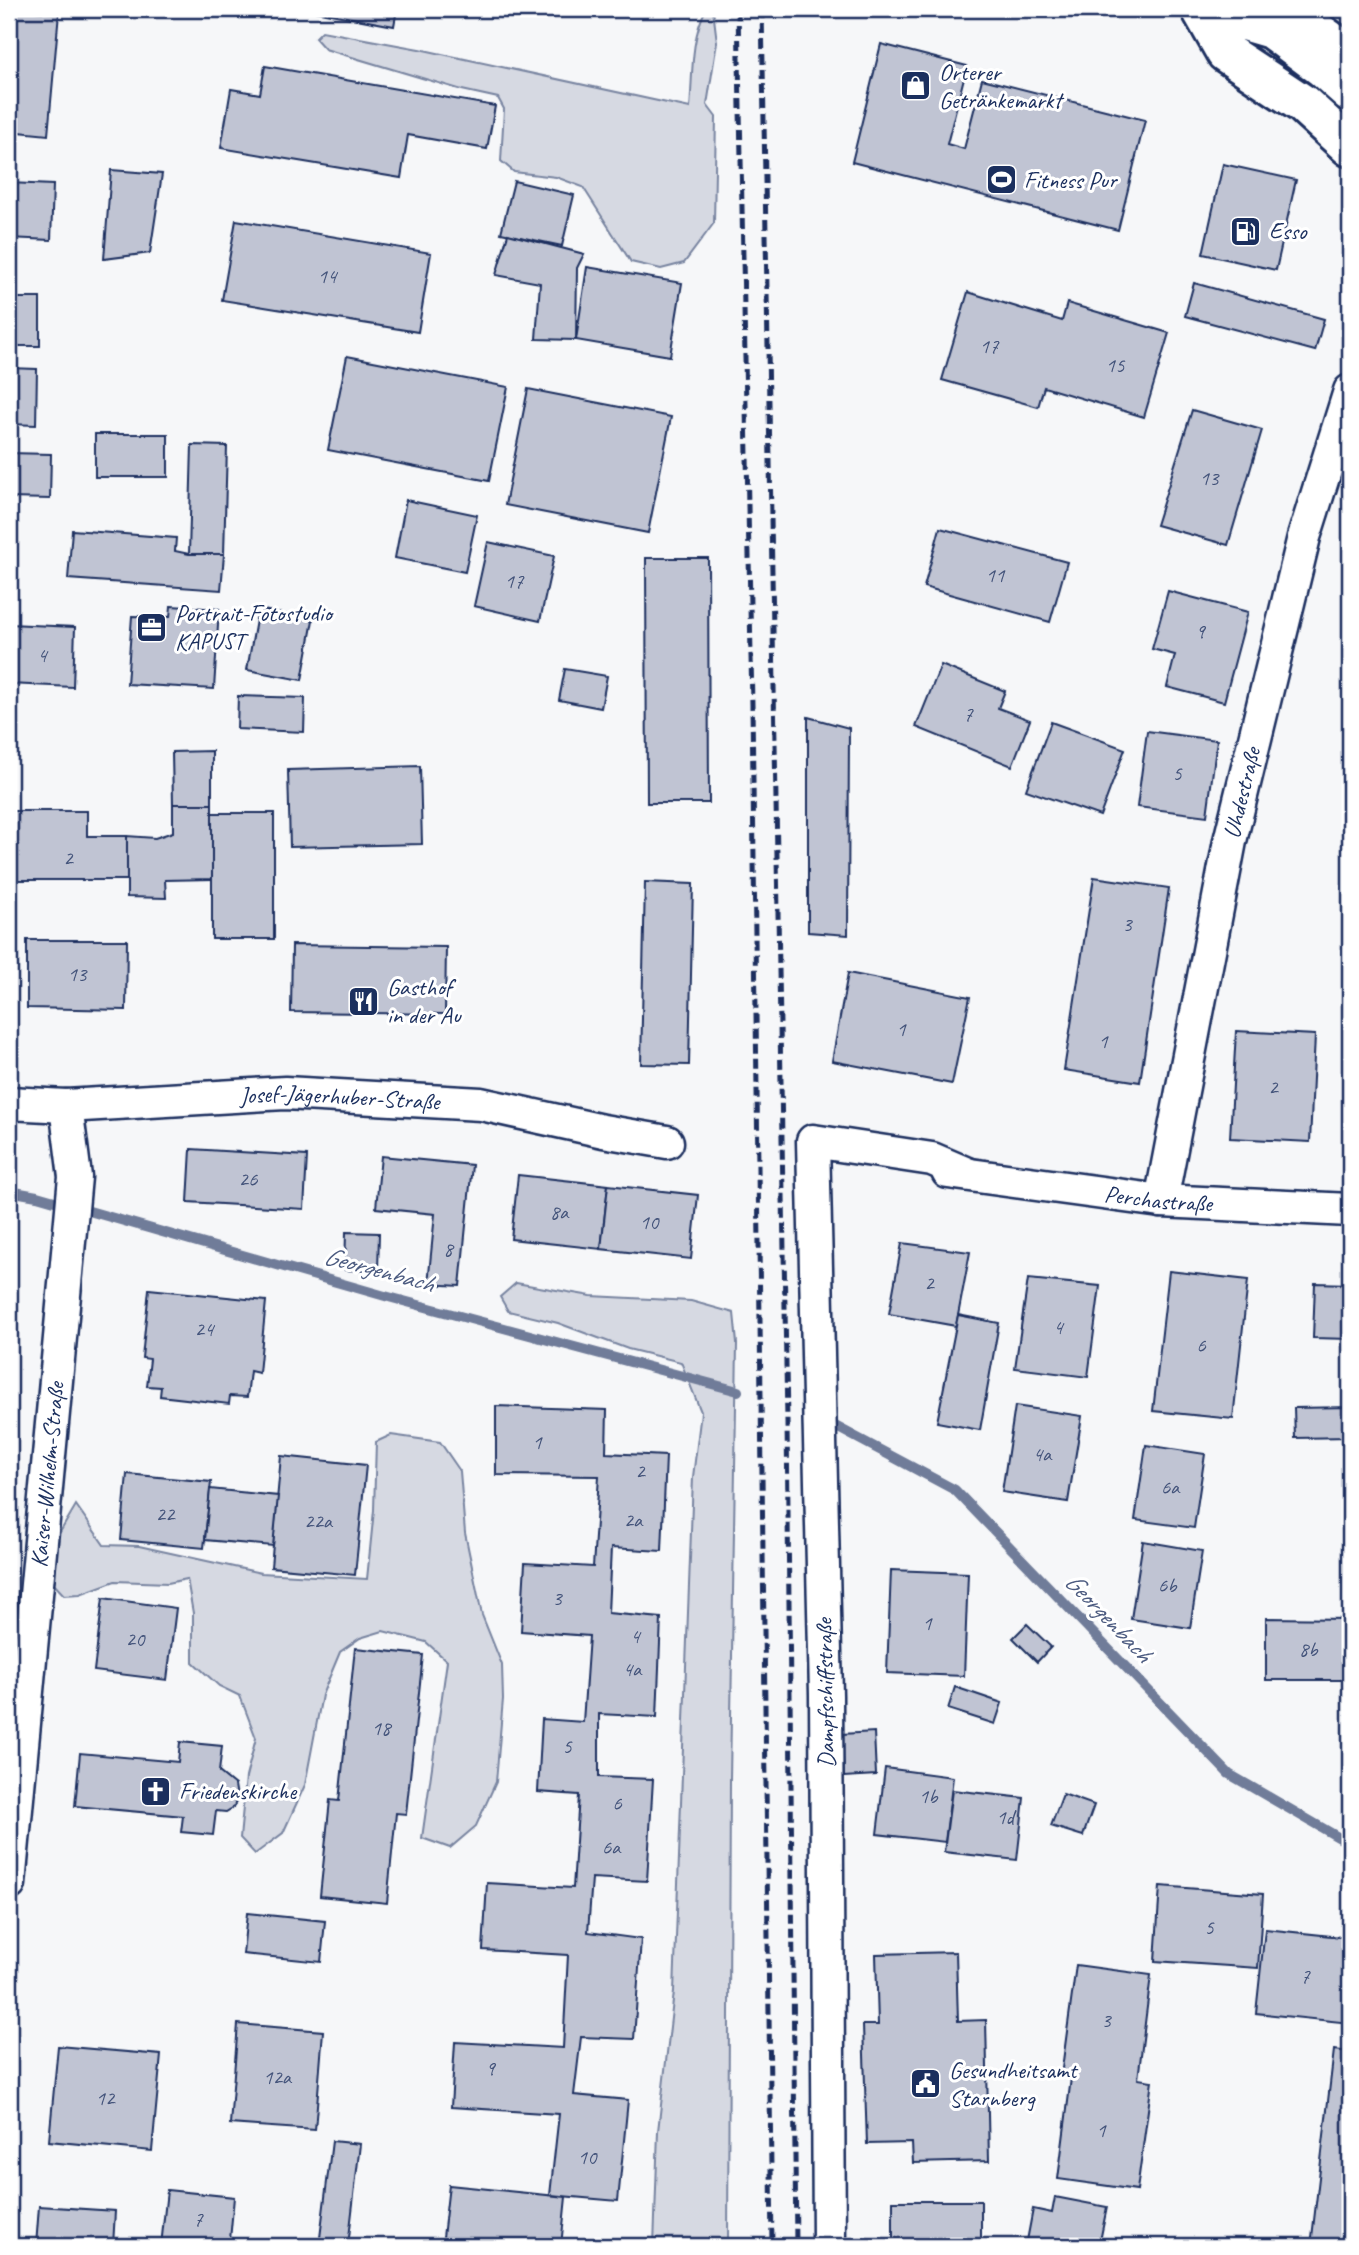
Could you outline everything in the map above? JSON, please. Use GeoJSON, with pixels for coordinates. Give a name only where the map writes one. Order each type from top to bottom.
{"type":"FeatureCollection","features":[{"type":"Feature","properties":{"kind":"main road"},"geometry":{"type":"LineString","coordinates":[[1202,9],[1271,29],[1350,92]]}},
{"type":"Feature","properties":{"kind":"main road"},"geometry":{"type":"LineString","coordinates":[[1202,9],[1226,52],[1303,104],[1350,146]]}},
{"type":"Feature","properties":{"kind":"main road"},"geometry":{"type":"LineString","coordinates":[[1271,29],[1304,22],[1350,55]]}},
{"type":"Feature","properties":{"kind":"street","name":"Uhdestraße"},"geometry":{"type":"LineString","coordinates":[[1161,1201],[1230,841],[1304,537],[1350,391]]}},
{"type":"Feature","properties":{"kind":"street","name":"Josef-Jägerhuber-Straße"},"geometry":{"type":"LineString","coordinates":[[9,1103],[66,1106],[285,1093],[481,1104],[667,1142]]}},
{"type":"Feature","properties":{"kind":"street","name":"Kaiser-Wilhelm-Straße"},"geometry":{"type":"LineString","coordinates":[[9,1884],[75,1177],[66,1106]]}},
{"type":"Feature","properties":{"kind":"street","name":"Perchastraße"},"geometry":{"type":"LineString","coordinates":[[820,1150],[1161,1201],[1350,1210]]}},
{"type":"Feature","properties":{"kind":"street","name":"Dampfschiffstraße"},"geometry":{"type":"LineString","coordinates":[[820,1150],[829,2246]]}},
{"type":"Feature","properties":{"kind":"shaded area"},"geometry":{"type":"Polygon","coordinates":[[[706,9],[713,10],[717,42],[707,105],[716,117],[714,223],[684,263],[661,269],[631,262],[583,187],[556,177],[514,172],[501,161],[504,109],[498,98],[462,90],[325,49],[315,38],[322,31],[419,49],[690,108],[695,45],[706,9]]]}},
{"type":"Feature","properties":{"kind":"shaded area"},"geometry":{"type":"Polygon","coordinates":[[[516,1283],[591,1296],[691,1301],[734,1313],[737,1343],[730,1780],[728,2246],[654,2246],[658,2131],[674,1992],[693,1477],[701,1412],[681,1362],[628,1349],[558,1323],[508,1311],[500,1297],[516,1283]]]}},
{"type":"Feature","properties":{"kind":"shaded area"},"geometry":{"type":"Polygon","coordinates":[[[391,1435],[440,1442],[460,1471],[465,1533],[482,1615],[502,1665],[503,1699],[496,1782],[476,1826],[450,1848],[422,1838],[447,1661],[426,1642],[383,1631],[360,1638],[340,1652],[322,1695],[305,1785],[283,1833],[255,1854],[240,1838],[246,1777],[256,1738],[240,1696],[219,1686],[193,1662],[193,1613],[187,1579],[168,1583],[115,1581],[80,1594],[64,1595],[39,1568],[76,1505],[104,1545],[139,1546],[261,1573],[367,1579],[374,1510],[376,1442],[391,1435]]]}},
{"type":"Feature","properties":{"kind":"building"},"geometry":{"type":"Polygon","coordinates":[[[9,9],[59,13],[48,135],[9,131],[9,9]]]}},
{"type":"Feature","properties":{"kind":"building"},"geometry":{"type":"Polygon","coordinates":[[[304,9],[397,9],[394,26],[304,9]]]}},
{"type":"Feature","properties":{"kind":"building"},"geometry":{"type":"Polygon","coordinates":[[[881,44],[967,66],[947,144],[964,149],[982,79],[1145,120],[1118,230],[852,162],[881,44]]]}},
{"type":"Feature","properties":{"kind":"building"},"geometry":{"type":"Polygon","coordinates":[[[265,66],[495,106],[487,149],[408,135],[401,178],[221,148],[231,89],[260,94],[265,66]]]}},
{"type":"Feature","properties":{"kind":"building","name":"Esso"},"geometry":{"type":"Polygon","coordinates":[[[1223,164],[1296,180],[1276,270],[1203,254],[1223,164]]]}},
{"type":"Feature","properties":{"kind":"building"},"geometry":{"type":"Polygon","coordinates":[[[111,170],[162,174],[150,253],[104,259],[111,170]]]}},
{"type":"Feature","properties":{"kind":"building"},"geometry":{"type":"Polygon","coordinates":[[[514,181],[574,195],[562,246],[501,233],[514,181]]]}},
{"type":"Feature","properties":{"kind":"building"},"geometry":{"type":"Polygon","coordinates":[[[9,183],[53,185],[51,240],[9,238],[9,183]]]}},
{"type":"Feature","properties":{"kind":"building"},"geometry":{"type":"Polygon","coordinates":[[[236,220],[431,253],[418,332],[222,300],[236,220]]]}},
{"type":"Feature","properties":{"kind":"building"},"geometry":{"type":"Polygon","coordinates":[[[508,234],[584,254],[577,268],[576,340],[536,339],[540,283],[496,275],[508,234]]]}},
{"type":"Feature","properties":{"kind":"building"},"geometry":{"type":"Polygon","coordinates":[[[587,267],[682,283],[670,356],[576,340],[587,267]]]}},
{"type":"Feature","properties":{"kind":"building"},"geometry":{"type":"Polygon","coordinates":[[[1194,283],[1324,319],[1315,351],[1185,316],[1194,283]]]}},
{"type":"Feature","properties":{"kind":"building"},"geometry":{"type":"Polygon","coordinates":[[[968,292],[1062,321],[1067,303],[1169,333],[1144,417],[1044,387],[1038,407],[942,380],[968,292]]]}},
{"type":"Feature","properties":{"kind":"building"},"geometry":{"type":"Polygon","coordinates":[[[9,298],[40,298],[40,346],[9,346],[9,298]]]}},
{"type":"Feature","properties":{"kind":"building"},"geometry":{"type":"Polygon","coordinates":[[[347,356],[508,387],[489,481],[328,450],[347,356]]]}},
{"type":"Feature","properties":{"kind":"building"},"geometry":{"type":"Polygon","coordinates":[[[9,368],[37,369],[36,425],[9,424],[9,368]]]}},
{"type":"Feature","properties":{"kind":"building"},"geometry":{"type":"Polygon","coordinates":[[[528,389],[671,417],[648,533],[505,505],[528,389]]]}},
{"type":"Feature","properties":{"kind":"building"},"geometry":{"type":"Polygon","coordinates":[[[1192,410],[1262,430],[1228,545],[1156,525],[1192,410]]]}},
{"type":"Feature","properties":{"kind":"building"},"geometry":{"type":"Polygon","coordinates":[[[95,434],[168,434],[168,477],[95,477],[95,434]]]}},
{"type":"Feature","properties":{"kind":"building"},"geometry":{"type":"Polygon","coordinates":[[[192,445],[227,446],[224,554],[189,554],[192,445]]]}},
{"type":"Feature","properties":{"kind":"building"},"geometry":{"type":"Polygon","coordinates":[[[9,453],[51,454],[50,499],[9,498],[9,453]]]}},
{"type":"Feature","properties":{"kind":"building"},"geometry":{"type":"Polygon","coordinates":[[[406,500],[477,515],[465,572],[395,558],[406,500]]]}},
{"type":"Feature","properties":{"kind":"building"},"geometry":{"type":"Polygon","coordinates":[[[940,528],[1067,562],[1050,622],[924,587],[940,528]]]}},
{"type":"Feature","properties":{"kind":"building"},"geometry":{"type":"Polygon","coordinates":[[[72,530],[176,538],[175,551],[189,554],[224,554],[221,590],[68,579],[72,530]]]}},
{"type":"Feature","properties":{"kind":"building"},"geometry":{"type":"Polygon","coordinates":[[[488,542],[554,556],[540,621],[474,606],[488,542]]]}},
{"type":"Feature","properties":{"kind":"building"},"geometry":{"type":"Polygon","coordinates":[[[646,558],[708,558],[709,803],[647,803],[646,558]]]}},
{"type":"Feature","properties":{"kind":"building"},"geometry":{"type":"Polygon","coordinates":[[[1168,591],[1248,612],[1224,702],[1167,687],[1175,655],[1152,649],[1168,591]]]}},
{"type":"Feature","properties":{"kind":"building"},"geometry":{"type":"Polygon","coordinates":[[[171,606],[219,609],[214,689],[127,684],[132,616],[170,617],[171,606]]]}},
{"type":"Feature","properties":{"kind":"building"},"geometry":{"type":"Polygon","coordinates":[[[258,609],[313,620],[302,680],[247,670],[258,609]]]}},
{"type":"Feature","properties":{"kind":"building"},"geometry":{"type":"Polygon","coordinates":[[[9,624],[75,627],[73,687],[9,684],[9,624]]]}},
{"type":"Feature","properties":{"kind":"building"},"geometry":{"type":"Polygon","coordinates":[[[941,665],[1005,691],[998,708],[1030,720],[1012,766],[916,727],[941,665]]]}},
{"type":"Feature","properties":{"kind":"building"},"geometry":{"type":"Polygon","coordinates":[[[565,669],[607,676],[601,708],[559,700],[565,669]]]}},
{"type":"Feature","properties":{"kind":"building"},"geometry":{"type":"Polygon","coordinates":[[[238,696],[305,698],[304,732],[237,729],[238,696]]]}},
{"type":"Feature","properties":{"kind":"building"},"geometry":{"type":"Polygon","coordinates":[[[808,717],[849,728],[848,935],[808,932],[808,717]]]}},
{"type":"Feature","properties":{"kind":"building"},"geometry":{"type":"Polygon","coordinates":[[[1051,722],[1125,749],[1100,816],[1026,790],[1051,722]]]}},
{"type":"Feature","properties":{"kind":"building"},"geometry":{"type":"Polygon","coordinates":[[[1147,731],[1217,740],[1207,816],[1137,807],[1147,731]]]}},
{"type":"Feature","properties":{"kind":"building"},"geometry":{"type":"Polygon","coordinates":[[[212,751],[212,804],[173,804],[172,752],[212,751]]]}},
{"type":"Feature","properties":{"kind":"building"},"geometry":{"type":"Polygon","coordinates":[[[420,766],[422,844],[290,847],[288,770],[420,766]]]}},
{"type":"Feature","properties":{"kind":"building"},"geometry":{"type":"Polygon","coordinates":[[[173,804],[212,804],[212,879],[165,880],[166,898],[127,897],[127,836],[155,838],[173,832],[173,804]]]}},
{"type":"Feature","properties":{"kind":"building"},"geometry":{"type":"Polygon","coordinates":[[[9,811],[87,811],[87,836],[127,836],[127,880],[9,880],[9,811]]]}},
{"type":"Feature","properties":{"kind":"building"},"geometry":{"type":"Polygon","coordinates":[[[212,813],[274,813],[274,939],[212,939],[212,813]]]}},
{"type":"Feature","properties":{"kind":"building"},"geometry":{"type":"Polygon","coordinates":[[[1094,877],[1169,888],[1140,1082],[1064,1070],[1094,877]]]}},
{"type":"Feature","properties":{"kind":"building"},"geometry":{"type":"Polygon","coordinates":[[[645,882],[693,884],[689,1065],[641,1064],[645,882]]]}},
{"type":"Feature","properties":{"kind":"building"},"geometry":{"type":"Polygon","coordinates":[[[27,940],[127,940],[126,1010],[27,1008],[27,940]]]}},
{"type":"Feature","properties":{"kind":"building"},"geometry":{"type":"Polygon","coordinates":[[[292,945],[446,947],[445,1014],[291,1012],[292,945]]]}},
{"type":"Feature","properties":{"kind":"building"},"geometry":{"type":"Polygon","coordinates":[[[848,973],[970,997],[952,1084],[832,1061],[848,973]]]}},
{"type":"Feature","properties":{"kind":"building"},"geometry":{"type":"Polygon","coordinates":[[[1236,1031],[1315,1035],[1310,1142],[1230,1138],[1236,1031]]]}},
{"type":"Feature","properties":{"kind":"building"},"geometry":{"type":"Polygon","coordinates":[[[191,1149],[307,1156],[304,1209],[188,1202],[191,1149]]]}},
{"type":"Feature","properties":{"kind":"building"},"geometry":{"type":"Polygon","coordinates":[[[381,1156],[472,1165],[460,1286],[428,1284],[435,1214],[376,1208],[381,1156]]]}},
{"type":"Feature","properties":{"kind":"building"},"geometry":{"type":"Polygon","coordinates":[[[518,1175],[608,1185],[601,1249],[511,1239],[518,1175]]]}},
{"type":"Feature","properties":{"kind":"building"},"geometry":{"type":"Polygon","coordinates":[[[608,1185],[698,1195],[691,1259],[601,1249],[608,1185]]]}},
{"type":"Feature","properties":{"kind":"building"},"geometry":{"type":"Polygon","coordinates":[[[346,1232],[379,1233],[378,1271],[345,1270],[346,1232]]]}},
{"type":"Feature","properties":{"kind":"building"},"geometry":{"type":"Polygon","coordinates":[[[902,1243],[970,1252],[956,1326],[889,1314],[902,1243]]]}},
{"type":"Feature","properties":{"kind":"building"},"geometry":{"type":"Polygon","coordinates":[[[1169,1271],[1248,1280],[1233,1419],[1153,1411],[1169,1271]]]}},
{"type":"Feature","properties":{"kind":"building"},"geometry":{"type":"Polygon","coordinates":[[[1028,1279],[1100,1286],[1088,1377],[1015,1368],[1028,1279]]]}},
{"type":"Feature","properties":{"kind":"building"},"geometry":{"type":"Polygon","coordinates":[[[1315,1283],[1350,1284],[1350,1339],[1313,1338],[1315,1283]]]}},
{"type":"Feature","properties":{"kind":"building"},"geometry":{"type":"Polygon","coordinates":[[[149,1289],[266,1301],[259,1373],[250,1371],[247,1397],[230,1396],[229,1404],[160,1396],[161,1387],[147,1386],[150,1359],[142,1358],[149,1289]]]}},
{"type":"Feature","properties":{"kind":"building"},"geometry":{"type":"Polygon","coordinates":[[[958,1315],[999,1323],[980,1430],[937,1422],[958,1315]]]}},
{"type":"Feature","properties":{"kind":"building"},"geometry":{"type":"Polygon","coordinates":[[[496,1406],[607,1410],[606,1453],[666,1456],[662,1551],[611,1548],[608,1613],[661,1618],[657,1717],[599,1714],[599,1777],[653,1779],[647,1881],[592,1878],[588,1932],[641,1939],[634,2039],[581,2037],[574,2095],[628,2100],[618,2201],[550,2195],[559,2114],[451,2107],[455,2042],[563,2048],[568,1955],[483,1950],[487,1883],[573,1888],[579,1795],[538,1792],[542,1719],[583,1722],[589,1636],[521,1631],[525,1563],[593,1567],[599,1476],[496,1475],[496,1406]]]}},
{"type":"Feature","properties":{"kind":"building"},"geometry":{"type":"Polygon","coordinates":[[[1015,1406],[1082,1416],[1068,1502],[1002,1492],[1015,1406]]]}},
{"type":"Feature","properties":{"kind":"building"},"geometry":{"type":"Polygon","coordinates":[[[1350,1407],[1350,1437],[1295,1438],[1294,1408],[1350,1407]]]}},
{"type":"Feature","properties":{"kind":"building"},"geometry":{"type":"Polygon","coordinates":[[[1146,1445],[1205,1454],[1194,1528],[1135,1520],[1146,1445]]]}},
{"type":"Feature","properties":{"kind":"building"},"geometry":{"type":"Polygon","coordinates":[[[281,1456],[366,1465],[355,1575],[271,1567],[281,1456]]]}},
{"type":"Feature","properties":{"kind":"building"},"geometry":{"type":"Polygon","coordinates":[[[127,1474],[211,1482],[204,1548],[121,1540],[127,1474]]]}},
{"type":"Feature","properties":{"kind":"building"},"geometry":{"type":"Polygon","coordinates":[[[210,1489],[278,1496],[273,1546],[205,1540],[210,1489]]]}},
{"type":"Feature","properties":{"kind":"building"},"geometry":{"type":"Polygon","coordinates":[[[1143,1541],[1202,1551],[1190,1628],[1131,1619],[1143,1541]]]}},
{"type":"Feature","properties":{"kind":"building"},"geometry":{"type":"Polygon","coordinates":[[[891,1570],[968,1573],[964,1676],[887,1673],[891,1570]]]}},
{"type":"Feature","properties":{"kind":"building"},"geometry":{"type":"Polygon","coordinates":[[[103,1598],[176,1608],[167,1680],[94,1671],[103,1598]]]}},
{"type":"Feature","properties":{"kind":"building"},"geometry":{"type":"Polygon","coordinates":[[[1266,1618],[1350,1619],[1350,1680],[1266,1680],[1266,1618]]]}},
{"type":"Feature","properties":{"kind":"building"},"geometry":{"type":"Polygon","coordinates":[[[1027,1624],[1051,1647],[1037,1662],[1013,1638],[1027,1624]]]}},
{"type":"Feature","properties":{"kind":"building"},"geometry":{"type":"Polygon","coordinates":[[[355,1648],[423,1655],[406,1814],[396,1813],[387,1903],[320,1896],[330,1800],[339,1801],[355,1648]]]}},
{"type":"Feature","properties":{"kind":"building"},"geometry":{"type":"Polygon","coordinates":[[[955,1687],[1002,1703],[995,1724],[948,1709],[955,1687]]]}},
{"type":"Feature","properties":{"kind":"building"},"geometry":{"type":"Polygon","coordinates":[[[874,1732],[876,1775],[844,1777],[842,1734],[874,1732]]]}},
{"type":"Feature","properties":{"kind":"building","name":"Friedenskirche"},"geometry":{"type":"Polygon","coordinates":[[[180,1742],[222,1746],[219,1772],[235,1785],[237,1797],[234,1807],[226,1812],[216,1811],[213,1835],[181,1832],[183,1816],[75,1806],[80,1753],[178,1762],[180,1742]]]}},
{"type":"Feature","properties":{"kind":"building"},"geometry":{"type":"Polygon","coordinates":[[[885,1768],[953,1777],[945,1842],[877,1834],[885,1768]]]}},
{"type":"Feature","properties":{"kind":"building"},"geometry":{"type":"Polygon","coordinates":[[[952,1790],[1024,1798],[1017,1860],[944,1852],[952,1790]]]}},
{"type":"Feature","properties":{"kind":"building"},"geometry":{"type":"Polygon","coordinates":[[[1063,1794],[1094,1805],[1083,1836],[1051,1826],[1063,1794]]]}},
{"type":"Feature","properties":{"kind":"building"},"geometry":{"type":"Polygon","coordinates":[[[1160,1886],[1263,1894],[1258,1968],[1155,1961],[1160,1886]]]}},
{"type":"Feature","properties":{"kind":"building"},"geometry":{"type":"Polygon","coordinates":[[[247,1913],[325,1921],[321,1962],[243,1954],[247,1913]]]}},
{"type":"Feature","properties":{"kind":"building"},"geometry":{"type":"Polygon","coordinates":[[[1265,1929],[1350,1938],[1350,2023],[1256,2013],[1265,1929]]]}},
{"type":"Feature","properties":{"kind":"building","name":"Gesundheitsamt Starnberg"},"geometry":{"type":"Polygon","coordinates":[[[956,1952],[958,2021],[986,2020],[989,2161],[913,2163],[912,2143],[867,2144],[863,2025],[878,2025],[876,1954],[956,1952]]]}},
{"type":"Feature","properties":{"kind":"building"},"geometry":{"type":"Polygon","coordinates":[[[1076,1965],[1151,1975],[1138,2079],[1152,2081],[1137,2190],[1058,2179],[1071,2078],[1061,2076],[1076,1965]]]}},
{"type":"Feature","properties":{"kind":"building"},"geometry":{"type":"Polygon","coordinates":[[[238,2024],[323,2031],[315,2130],[230,2124],[238,2024]]]}},
{"type":"Feature","properties":{"kind":"building"},"geometry":{"type":"Polygon","coordinates":[[[58,2046],[161,2055],[152,2151],[49,2141],[58,2046]]]}},
{"type":"Feature","properties":{"kind":"building"},"geometry":{"type":"Polygon","coordinates":[[[1334,2050],[1350,2052],[1350,2246],[1311,2246],[1334,2050]]]}},
{"type":"Feature","properties":{"kind":"building"},"geometry":{"type":"Polygon","coordinates":[[[332,2141],[360,2144],[348,2246],[319,2246],[332,2141]]]}},
{"type":"Feature","properties":{"kind":"building"},"geometry":{"type":"Polygon","coordinates":[[[449,2185],[566,2197],[561,2246],[442,2246],[449,2185]]]}},
{"type":"Feature","properties":{"kind":"building"},"geometry":{"type":"Polygon","coordinates":[[[167,2190],[234,2197],[230,2240],[245,2242],[245,2246],[161,2246],[167,2190]]]}},
{"type":"Feature","properties":{"kind":"building"},"geometry":{"type":"Polygon","coordinates":[[[1055,2197],[1107,2207],[1099,2246],[1026,2246],[1033,2209],[1052,2213],[1055,2197]]]}},
{"type":"Feature","properties":{"kind":"building"},"geometry":{"type":"Polygon","coordinates":[[[893,2201],[981,2201],[981,2246],[893,2246],[893,2201]]]}},
{"type":"Feature","properties":{"kind":"building"},"geometry":{"type":"Polygon","coordinates":[[[39,2206],[115,2211],[113,2246],[36,2246],[39,2206]]]}},
{"type":"Feature","properties":{"kind":"building"},"geometry":{"type":"Polygon","coordinates":[[[267,2242],[305,2246],[267,2246],[267,2242]]]}},
{"type":"Feature","properties":{"kind":"waterway","name":"Georgenbach"},"geometry":{"type":"LineString","coordinates":[[9,1191],[37,1196],[385,1296],[738,1391]]}},
{"type":"Feature","properties":{"kind":"waterway","name":"Georgenbach"},"geometry":{"type":"LineString","coordinates":[[833,1425],[955,1490],[1229,1774],[1350,1844]]}},
{"type":"Feature","properties":{"kind":"railway"},"geometry":{"type":"LineString","coordinates":[[738,9],[752,705],[772,2246]]}},
{"type":"Feature","properties":{"kind":"railway"},"geometry":{"type":"LineString","coordinates":[[762,9],[787,1421],[796,2246]]}},
{"type":"Feature","properties":{"kind":"place","name":"Orterer Getränkemarkt"},"geometry":{"type":"Point","coordinates":[916,86]}},
{"type":"Feature","properties":{"kind":"place","name":"Fitness Pur"},"geometry":{"type":"Point","coordinates":[1001,180]}},
{"type":"Feature","properties":{"kind":"place","name":"Esso"},"geometry":{"type":"Point","coordinates":[1246,231]}},
{"type":"Feature","properties":{"kind":"place","name":"Portrait-Fotostudio KAPUST"},"geometry":{"type":"Point","coordinates":[152,627]}},
{"type":"Feature","properties":{"kind":"place","name":"Gasthof in der Au"},"geometry":{"type":"Point","coordinates":[364,1001]}},
{"type":"Feature","properties":{"kind":"place","name":"Friedenskirche"},"geometry":{"type":"Point","coordinates":[156,1791]}},
{"type":"Feature","properties":{"kind":"place","name":"Gesundheitsamt Starnberg"},"geometry":{"type":"Point","coordinates":[926,2084]}}]}
